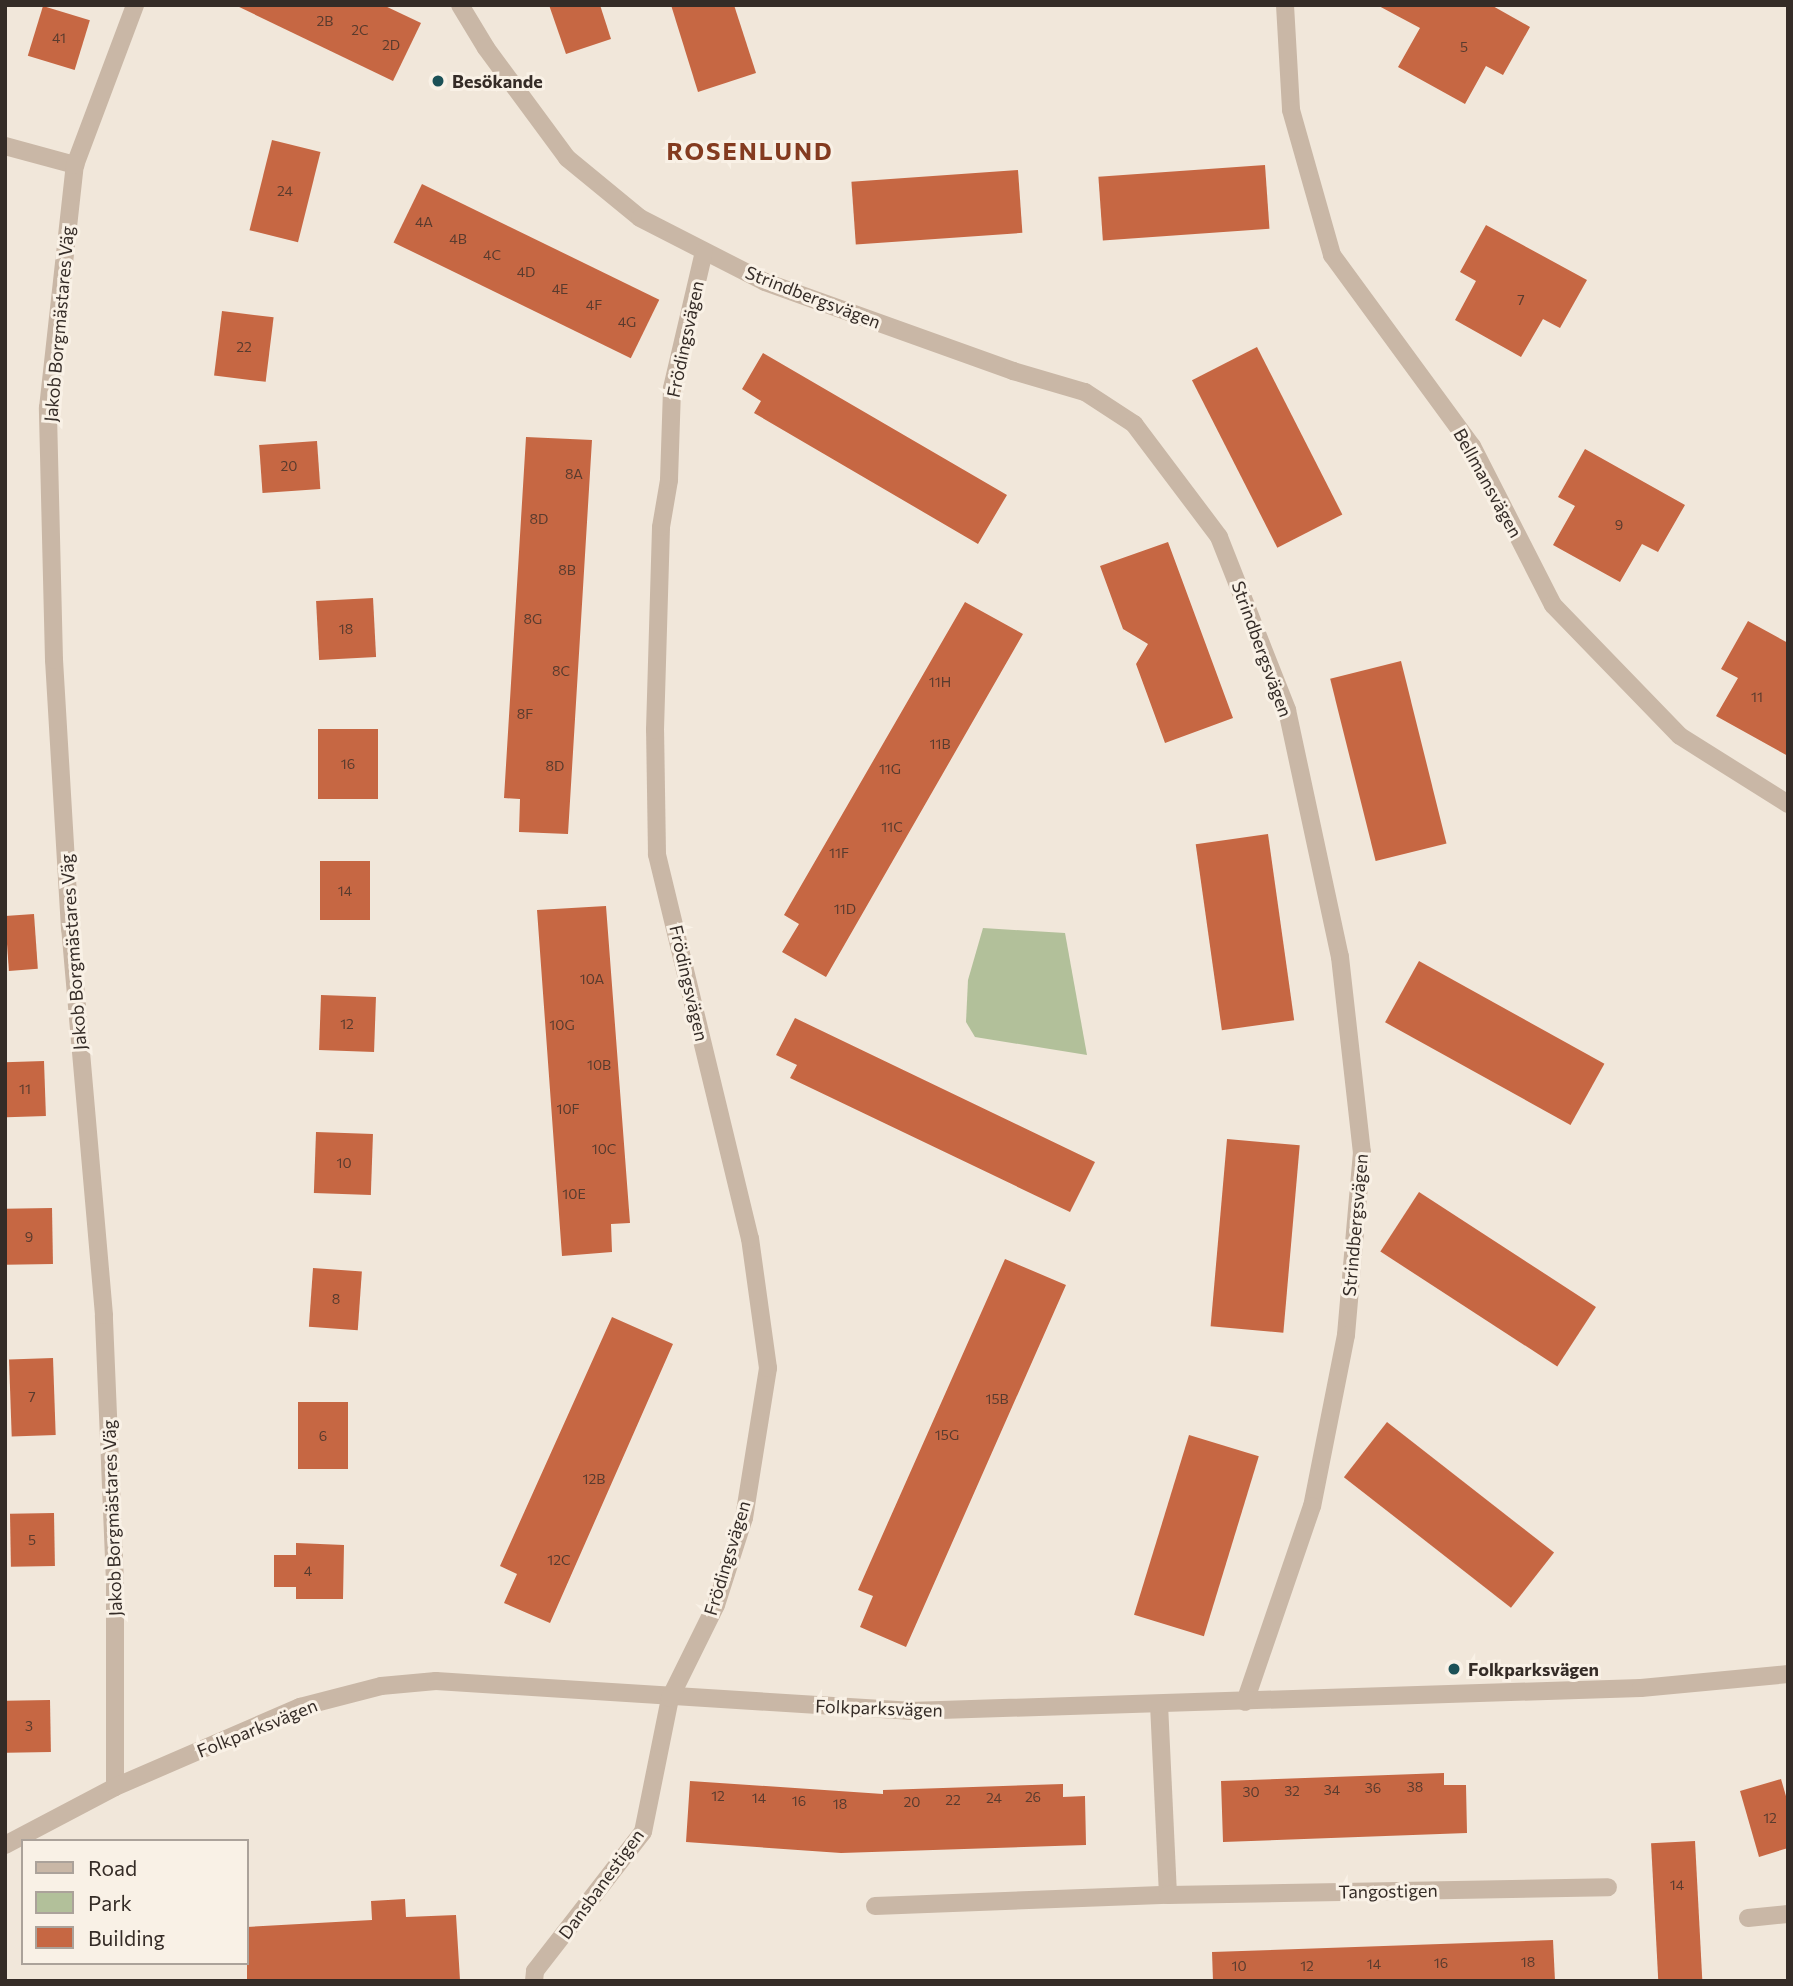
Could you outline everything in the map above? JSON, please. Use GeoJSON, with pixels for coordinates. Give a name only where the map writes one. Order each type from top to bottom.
{"type":"FeatureCollection","features":[{"type":"Feature","properties":{"kind":"street","name":"Jakob Borgmästares Väg"},"geometry":{"type":"LineString","coordinates":[[115,1787],[115,1581],[104,1315],[71,943],[54,660],[48,408],[75,164],[135,5]]}},
{"type":"Feature","properties":{"kind":"street","name":"Strindbergsvägen"},"geometry":{"type":"LineString","coordinates":[[460,5],[486,48],[567,158],[640,218],[765,282],[1013,371],[1085,392],[1134,424],[1219,537],[1287,710],[1340,957],[1362,1152],[1346,1335],[1312,1506],[1245,1702]]}},
{"type":"Feature","properties":{"kind":"street","name":"Bellmansvägen"},"geometry":{"type":"LineString","coordinates":[[1285,5],[1291,110],[1332,254],[1472,446],[1553,606],[1680,736],[1788,804]]}},
{"type":"Feature","properties":{"kind":"street"},"geometry":{"type":"LineString","coordinates":[[5,146],[75,164]]}},
{"type":"Feature","properties":{"kind":"street","name":"Frödingsvägen"},"geometry":{"type":"LineString","coordinates":[[670,1698],[716,1605],[744,1518],[768,1368],[750,1239],[657,854],[659,595],[671,388],[704,252]]}},
{"type":"Feature","properties":{"kind":"street","name":"Folkparksvägen"},"geometry":{"type":"LineString","coordinates":[[115,1787],[300,1707],[381,1686],[436,1681],[670,1698],[909,1711],[1641,1688],[1788,1674]]}},
{"type":"Feature","properties":{"kind":"street","name":"Dansbanestigen"},"geometry":{"type":"LineString","coordinates":[[534,1981],[535,1971],[643,1832],[670,1698]]}},
{"type":"Feature","properties":{"kind":"street"},"geometry":{"type":"LineString","coordinates":[[1159,1704],[1168,1895]]}},
{"type":"Feature","properties":{"kind":"street"},"geometry":{"type":"LineString","coordinates":[[5,1845],[115,1787]]}},
{"type":"Feature","properties":{"kind":"street","name":"Tangostigen"},"geometry":{"type":"LineString","coordinates":[[875,1906],[1168,1895],[1608,1887]]}},
{"type":"Feature","properties":{"kind":"street"},"geometry":{"type":"LineString","coordinates":[[1748,1918],[1788,1914]]}},
{"type":"Feature","properties":{"kind":"green space"},"geometry":{"type":"Polygon","coordinates":[[[983,928],[1065,933],[1087,1055],[975,1037],[966,1022],[968,980],[983,928]]]}},
{"type":"Feature","properties":{"kind":"building"},"geometry":{"type":"Polygon","coordinates":[[[235,5],[383,5],[421,23],[393,81],[235,5]]]}},
{"type":"Feature","properties":{"kind":"building"},"geometry":{"type":"Polygon","coordinates":[[[549,5],[600,5],[611,39],[566,54],[549,5]]]}},
{"type":"Feature","properties":{"kind":"building"},"geometry":{"type":"Polygon","coordinates":[[[671,5],[734,5],[756,73],[698,92],[671,5]]]}},
{"type":"Feature","properties":{"kind":"building"},"geometry":{"type":"Polygon","coordinates":[[[1377,5],[1491,5],[1530,27],[1503,75],[1486,66],[1465,104],[1398,67],[1420,28],[1377,5]]]}},
{"type":"Feature","properties":{"kind":"building"},"geometry":{"type":"Polygon","coordinates":[[[43,6],[90,20],[75,70],[28,56],[43,6]]]}},
{"type":"Feature","properties":{"kind":"building"},"geometry":{"type":"Polygon","coordinates":[[[272,140],[321,152],[298,242],[250,230],[272,140]]]}},
{"type":"Feature","properties":{"kind":"building"},"geometry":{"type":"Polygon","coordinates":[[[1265,165],[1269,229],[1103,240],[1098,177],[1265,165]]]}},
{"type":"Feature","properties":{"kind":"building"},"geometry":{"type":"Polygon","coordinates":[[[1018,170],[1022,233],[856,244],[851,182],[1018,170]]]}},
{"type":"Feature","properties":{"kind":"building"},"geometry":{"type":"Polygon","coordinates":[[[422,184],[659,300],[631,358],[394,242],[422,184]]]}},
{"type":"Feature","properties":{"kind":"building"},"geometry":{"type":"Polygon","coordinates":[[[1486,225],[1587,280],[1560,328],[1543,319],[1521,357],[1455,320],[1476,281],[1460,272],[1486,225]]]}},
{"type":"Feature","properties":{"kind":"building"},"geometry":{"type":"Polygon","coordinates":[[[222,311],[274,317],[266,382],[214,376],[222,311]]]}},
{"type":"Feature","properties":{"kind":"building"},"geometry":{"type":"Polygon","coordinates":[[[1257,347],[1342,515],[1277,548],[1192,380],[1257,347]]]}},
{"type":"Feature","properties":{"kind":"building"},"geometry":{"type":"Polygon","coordinates":[[[763,353],[1007,495],[978,544],[754,413],[761,401],[742,389],[763,353]]]}},
{"type":"Feature","properties":{"kind":"building"},"geometry":{"type":"Polygon","coordinates":[[[526,437],[592,440],[568,834],[519,832],[520,799],[504,798],[526,437]]]}},
{"type":"Feature","properties":{"kind":"building"},"geometry":{"type":"Polygon","coordinates":[[[317,441],[320,489],[262,493],[259,445],[317,441]]]}},
{"type":"Feature","properties":{"kind":"building"},"geometry":{"type":"Polygon","coordinates":[[[1585,449],[1685,505],[1658,552],[1642,544],[1620,582],[1553,545],[1575,506],[1558,497],[1585,449]]]}},
{"type":"Feature","properties":{"kind":"building"},"geometry":{"type":"Polygon","coordinates":[[[1168,542],[1233,718],[1165,743],[1136,664],[1148,644],[1123,629],[1100,566],[1168,542]]]}},
{"type":"Feature","properties":{"kind":"building"},"geometry":{"type":"Polygon","coordinates":[[[373,598],[376,657],[319,660],[316,601],[373,598]]]}},
{"type":"Feature","properties":{"kind":"building"},"geometry":{"type":"Polygon","coordinates":[[[965,602],[1023,634],[826,977],[782,952],[799,924],[784,915],[965,602]]]}},
{"type":"Feature","properties":{"kind":"building"},"geometry":{"type":"Polygon","coordinates":[[[1748,621],[1788,643],[1788,756],[1716,716],[1738,678],[1721,669],[1748,621]]]}},
{"type":"Feature","properties":{"kind":"building"},"geometry":{"type":"Polygon","coordinates":[[[1401,661],[1446,843],[1376,861],[1330,679],[1401,661]]]}},
{"type":"Feature","properties":{"kind":"building"},"geometry":{"type":"Polygon","coordinates":[[[318,729],[378,729],[378,799],[318,799],[318,729]]]}},
{"type":"Feature","properties":{"kind":"building"},"geometry":{"type":"Polygon","coordinates":[[[1268,834],[1294,1020],[1222,1030],[1196,844],[1268,834]]]}},
{"type":"Feature","properties":{"kind":"building"},"geometry":{"type":"Polygon","coordinates":[[[320,861],[370,861],[370,920],[320,920],[320,861]]]}},
{"type":"Feature","properties":{"kind":"building"},"geometry":{"type":"Polygon","coordinates":[[[606,906],[630,1223],[611,1224],[612,1252],[562,1256],[537,910],[606,906]]]}},
{"type":"Feature","properties":{"kind":"building"},"geometry":{"type":"Polygon","coordinates":[[[34,914],[38,969],[9,971],[5,916],[34,914]]]}},
{"type":"Feature","properties":{"kind":"building"},"geometry":{"type":"Polygon","coordinates":[[[1419,961],[1604,1064],[1570,1125],[1385,1022],[1419,961]]]}},
{"type":"Feature","properties":{"kind":"building"},"geometry":{"type":"Polygon","coordinates":[[[321,995],[376,997],[374,1052],[319,1050],[321,995]]]}},
{"type":"Feature","properties":{"kind":"building"},"geometry":{"type":"Polygon","coordinates":[[[795,1018],[1095,1162],[1070,1212],[790,1078],[797,1065],[776,1055],[795,1018]]]}},
{"type":"Feature","properties":{"kind":"building"},"geometry":{"type":"Polygon","coordinates":[[[44,1061],[46,1116],[7,1117],[5,1062],[44,1061]]]}},
{"type":"Feature","properties":{"kind":"building"},"geometry":{"type":"Polygon","coordinates":[[[316,1132],[373,1134],[371,1195],[314,1193],[316,1132]]]}},
{"type":"Feature","properties":{"kind":"building"},"geometry":{"type":"Polygon","coordinates":[[[1227,1139],[1300,1145],[1283,1333],[1211,1326],[1227,1139]]]}},
{"type":"Feature","properties":{"kind":"building"},"geometry":{"type":"Polygon","coordinates":[[[1419,1192],[1596,1307],[1557,1366],[1380,1252],[1419,1192]]]}},
{"type":"Feature","properties":{"kind":"building"},"geometry":{"type":"Polygon","coordinates":[[[52,1208],[53,1264],[6,1265],[5,1209],[52,1208]]]}},
{"type":"Feature","properties":{"kind":"building"},"geometry":{"type":"Polygon","coordinates":[[[1005,1259],[1066,1285],[906,1647],[860,1627],[873,1596],[858,1590],[1005,1259]]]}},
{"type":"Feature","properties":{"kind":"building"},"geometry":{"type":"Polygon","coordinates":[[[313,1268],[362,1271],[358,1330],[309,1327],[313,1268]]]}},
{"type":"Feature","properties":{"kind":"building"},"geometry":{"type":"Polygon","coordinates":[[[612,1317],[673,1344],[550,1623],[504,1603],[517,1574],[500,1566],[612,1317]]]}},
{"type":"Feature","properties":{"kind":"building"},"geometry":{"type":"Polygon","coordinates":[[[53,1358],[56,1435],[12,1436],[9,1360],[53,1358]]]}},
{"type":"Feature","properties":{"kind":"building"},"geometry":{"type":"Polygon","coordinates":[[[298,1402],[348,1402],[348,1469],[298,1469],[298,1402]]]}},
{"type":"Feature","properties":{"kind":"building"},"geometry":{"type":"Polygon","coordinates":[[[1387,1422],[1554,1553],[1511,1608],[1344,1477],[1387,1422]]]}},
{"type":"Feature","properties":{"kind":"building"},"geometry":{"type":"Polygon","coordinates":[[[1189,1435],[1259,1456],[1204,1636],[1134,1615],[1189,1435]]]}},
{"type":"Feature","properties":{"kind":"building"},"geometry":{"type":"Polygon","coordinates":[[[54,1513],[55,1566],[11,1567],[10,1514],[54,1513]]]}},
{"type":"Feature","properties":{"kind":"building"},"geometry":{"type":"Polygon","coordinates":[[[296,1543],[344,1545],[343,1599],[296,1599],[296,1587],[274,1587],[274,1555],[296,1555],[296,1543]]]}},
{"type":"Feature","properties":{"kind":"building"},"geometry":{"type":"Polygon","coordinates":[[[50,1700],[51,1752],[7,1753],[6,1701],[50,1700]]]}},
{"type":"Feature","properties":{"kind":"building"},"geometry":{"type":"Polygon","coordinates":[[[1444,1773],[1444,1785],[1466,1785],[1467,1833],[1223,1842],[1221,1781],[1444,1773]]]}},
{"type":"Feature","properties":{"kind":"building"},"geometry":{"type":"Polygon","coordinates":[[[1781,1779],[1788,1803],[1788,1848],[1759,1857],[1740,1791],[1781,1779]]]}},
{"type":"Feature","properties":{"kind":"building"},"geometry":{"type":"Polygon","coordinates":[[[690,1781],[883,1794],[883,1790],[1063,1784],[1063,1797],[1085,1796],[1086,1845],[841,1853],[686,1842],[690,1781]]]}},
{"type":"Feature","properties":{"kind":"building"},"geometry":{"type":"Polygon","coordinates":[[[1695,1841],[1702,1981],[1658,1981],[1651,1843],[1695,1841]]]}},
{"type":"Feature","properties":{"kind":"building"},"geometry":{"type":"Polygon","coordinates":[[[405,1899],[406,1917],[456,1915],[460,1980],[247,1981],[248,1927],[372,1920],[371,1901],[405,1899]]]}},
{"type":"Feature","properties":{"kind":"building"},"geometry":{"type":"Polygon","coordinates":[[[1553,1940],[1555,1981],[1213,1981],[1212,1952],[1553,1940]]]}},
{"type":"Feature","properties":{"kind":"place","name":"Besökande"},"geometry":{"type":"Point","coordinates":[438,81]}},
{"type":"Feature","properties":{"kind":"place","name":"Folkparksvägen"},"geometry":{"type":"Point","coordinates":[1454,1669]}},
{"type":"Feature","properties":{"kind":"district","name":"ROSENLUND"},"geometry":{"type":"Point","coordinates":[750,151]}}]}
